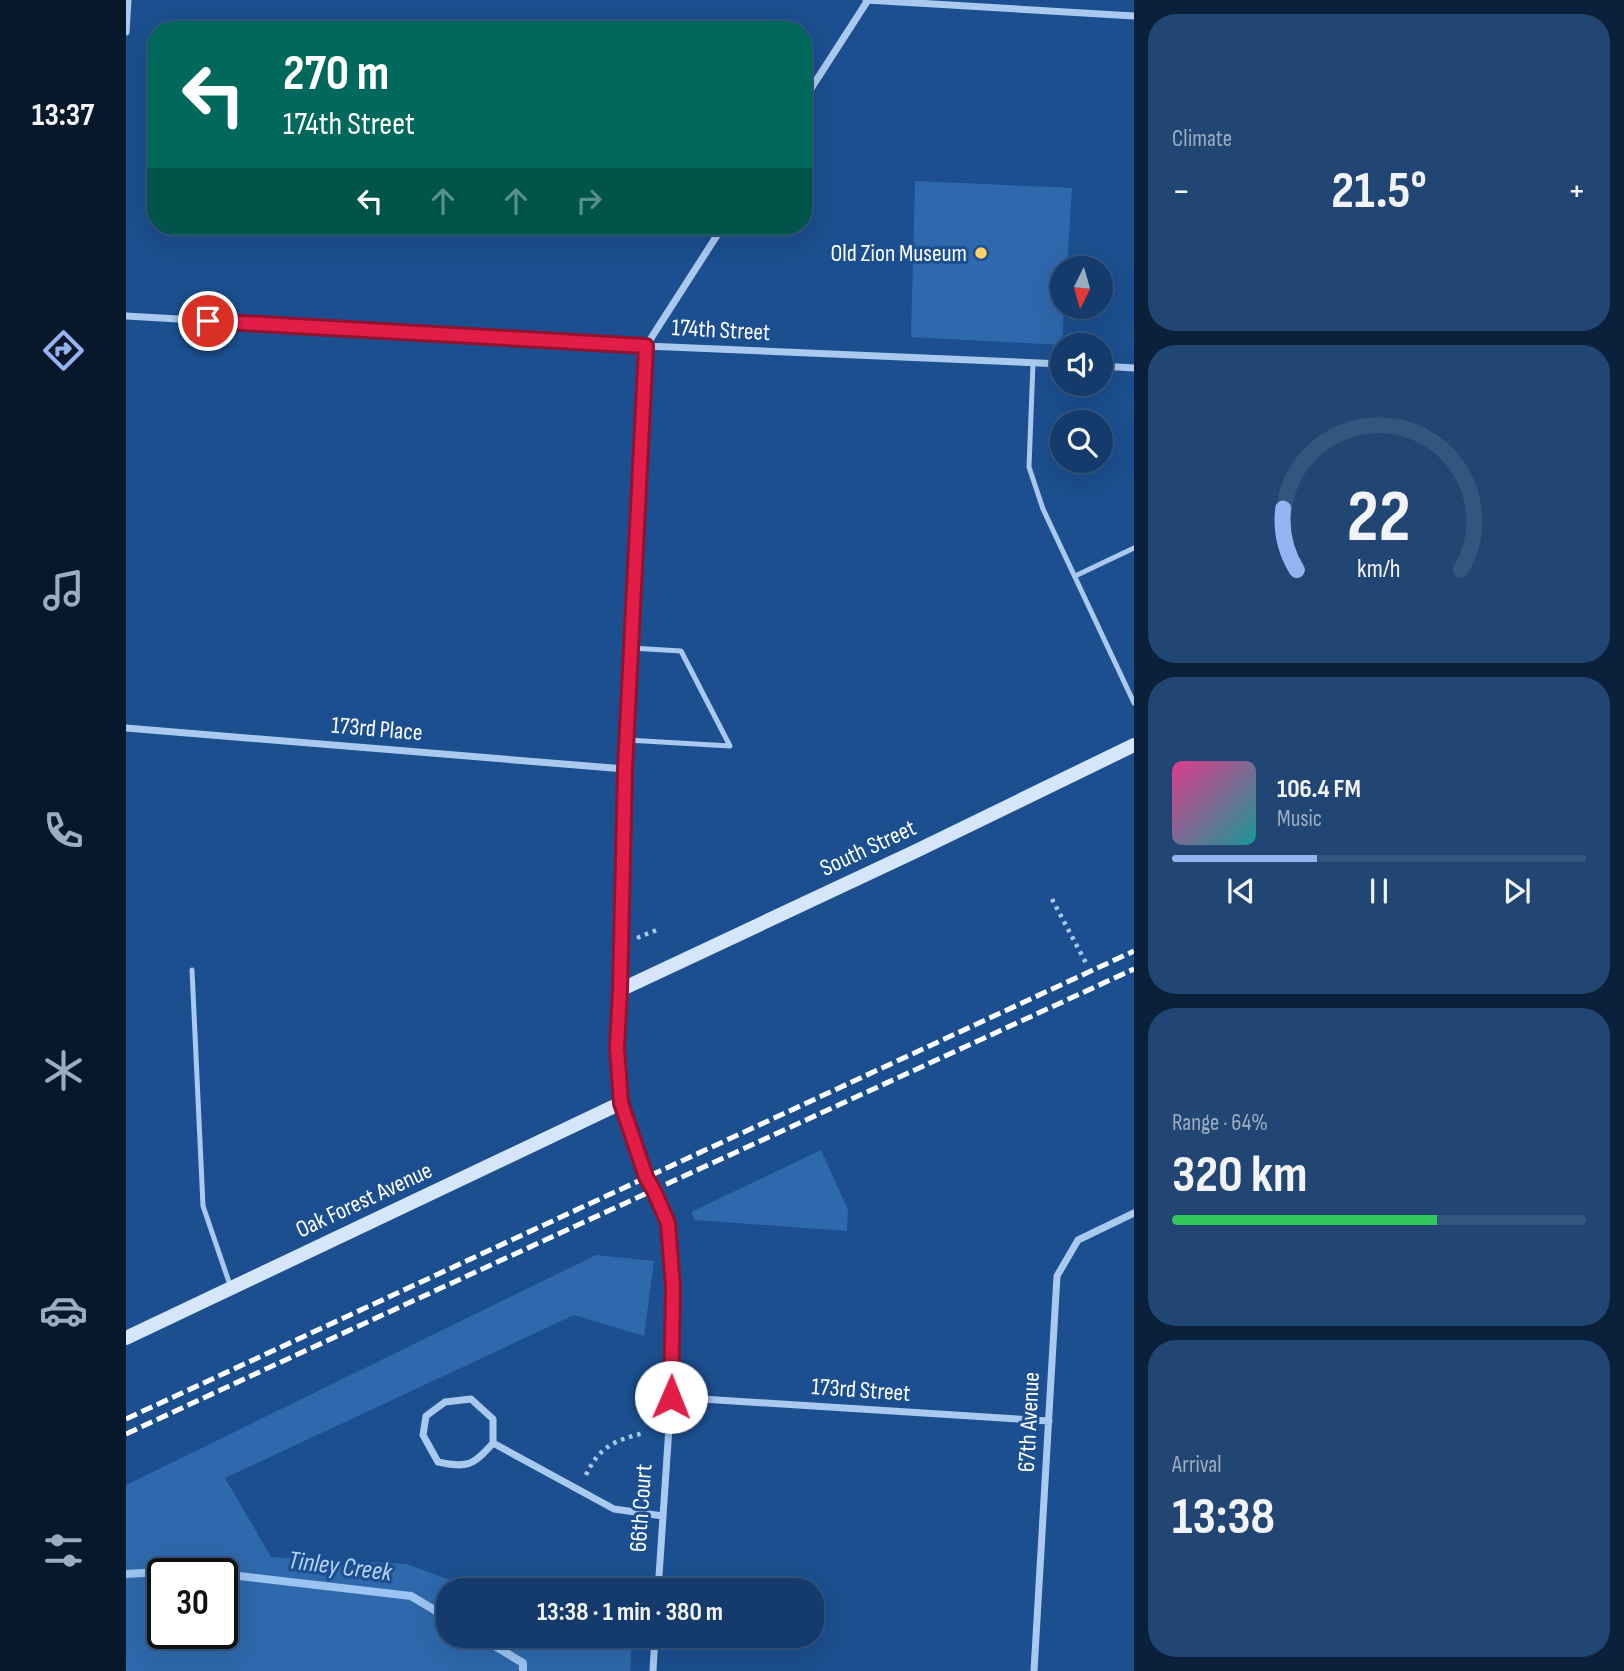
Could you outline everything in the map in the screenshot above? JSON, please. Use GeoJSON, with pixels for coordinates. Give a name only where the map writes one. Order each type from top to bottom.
{"type":"FeatureCollection","features":[{"type":"Feature","properties":{"kind":"street"},"geometry":{"type":"LineString","coordinates":[[126,32],[128,0]]}},
{"type":"Feature","properties":{"kind":"street"},"geometry":{"type":"LineString","coordinates":[[812,87],[868,0],[1134,16]]}},
{"type":"Feature","properties":{"kind":"street"},"geometry":{"type":"LineString","coordinates":[[646,346],[717,235]]}},
{"type":"Feature","properties":{"kind":"street","name":"174th Street"},"geometry":{"type":"LineString","coordinates":[[126,316],[646,346],[1050,364]]}},
{"type":"Feature","properties":{"kind":"street","name":"66th Court"},"geometry":{"type":"LineString","coordinates":[[646,346],[625,769],[617,1048],[621,1103],[646,1177],[668,1223],[673,1287],[671,1397],[659,1578]]}},
{"type":"Feature","properties":{"kind":"street"},"geometry":{"type":"LineString","coordinates":[[1113,367],[1134,368]]}},
{"type":"Feature","properties":{"kind":"street","name":"173rd Place"},"geometry":{"type":"LineString","coordinates":[[126,728],[625,769]]}},
{"type":"Feature","properties":{"kind":"street","name":"South Street"},"geometry":{"type":"LineString","coordinates":[[620,990],[914,852],[1134,744]]}},
{"type":"Feature","properties":{"kind":"street","name":"Oak Forest Avenue"},"geometry":{"type":"LineString","coordinates":[[126,1338],[621,1103]]}},
{"type":"Feature","properties":{"kind":"street","name":"67th Avenue"},"geometry":{"type":"LineString","coordinates":[[1034,1671],[1057,1276],[1079,1240],[1133,1213]]}},
{"type":"Feature","properties":{"kind":"street","name":"173rd Street"},"geometry":{"type":"LineString","coordinates":[[671,1397],[1049,1421]]}},
{"type":"Feature","properties":{"kind":"street"},"geometry":{"type":"LineString","coordinates":[[471,1399],[493,1419],[493,1443],[480,1459],[459,1466],[438,1462],[423,1435],[426,1416],[445,1402],[471,1399]]}},
{"type":"Feature","properties":{"kind":"street"},"geometry":{"type":"LineString","coordinates":[[493,1443],[614,1509],[663,1516]]}},
{"type":"Feature","properties":{"kind":"street"},"geometry":{"type":"LineString","coordinates":[[653,1671],[654,1648]]}},
{"type":"Feature","properties":{"kind":"lane"},"geometry":{"type":"LineString","coordinates":[[1033,363],[1029,467],[1043,509],[1134,703]]}},
{"type":"Feature","properties":{"kind":"lane"},"geometry":{"type":"LineString","coordinates":[[1075,576],[1134,548]]}},
{"type":"Feature","properties":{"kind":"lane"},"geometry":{"type":"LineString","coordinates":[[627,740],[730,746],[681,651],[631,648]]}},
{"type":"Feature","properties":{"kind":"lane"},"geometry":{"type":"LineString","coordinates":[[192,970],[202,1206],[231,1288]]}},
{"type":"Feature","properties":{"kind":"path"},"geometry":{"type":"LineString","coordinates":[[1052,899],[1086,963]]}},
{"type":"Feature","properties":{"kind":"path"},"geometry":{"type":"LineString","coordinates":[[586,1475],[593,1461],[613,1443],[644,1433]]}},
{"type":"Feature","properties":{"kind":"shaded area"},"geometry":{"type":"Polygon","coordinates":[[[915,181],[1072,188],[1068,256],[1050,256],[1050,319],[1063,319],[1063,333],[1050,333],[1050,344],[911,337],[915,181]]]}},
{"type":"Feature","properties":{"kind":"shaded area"},"geometry":{"type":"Polygon","coordinates":[[[821,1150],[848,1210],[847,1231],[695,1220],[691,1212],[821,1150]]]}},
{"type":"Feature","properties":{"kind":"shaded area"},"geometry":{"type":"Polygon","coordinates":[[[596,1255],[654,1261],[644,1336],[574,1315],[225,1478],[271,1557],[406,1564],[445,1578],[436,1578],[436,1648],[632,1648],[630,1671],[126,1671],[126,1485],[596,1255]]]}},
{"type":"Feature","properties":{"kind":"waterway","name":"Tinley Creek"},"geometry":{"type":"LineString","coordinates":[[126,1574],[147,1573]]}},
{"type":"Feature","properties":{"kind":"waterway","name":"Tinley Creek"},"geometry":{"type":"LineString","coordinates":[[238,1576],[411,1596],[436,1611]]}},
{"type":"Feature","properties":{"kind":"waterway","name":"Tinley Creek"},"geometry":{"type":"LineString","coordinates":[[498,1648],[523,1663],[523,1671]]}},
{"type":"Feature","properties":{"kind":"railway"},"geometry":{"type":"LineString","coordinates":[[126,1419],[1134,951]]}},
{"type":"Feature","properties":{"kind":"railway"},"geometry":{"type":"LineString","coordinates":[[126,1434],[1134,969]]}},
{"type":"Feature","properties":{"kind":"place","name":"Old Zion Museum"},"geometry":{"type":"Point","coordinates":[981,253]}},
{"type":"Feature","properties":{"kind":"route"},"geometry":{"type":"LineString","coordinates":[[208,321],[646,346],[625,769],[617,1048],[621,1103],[646,1177],[668,1223],[673,1287],[671,1397]]}}]}
